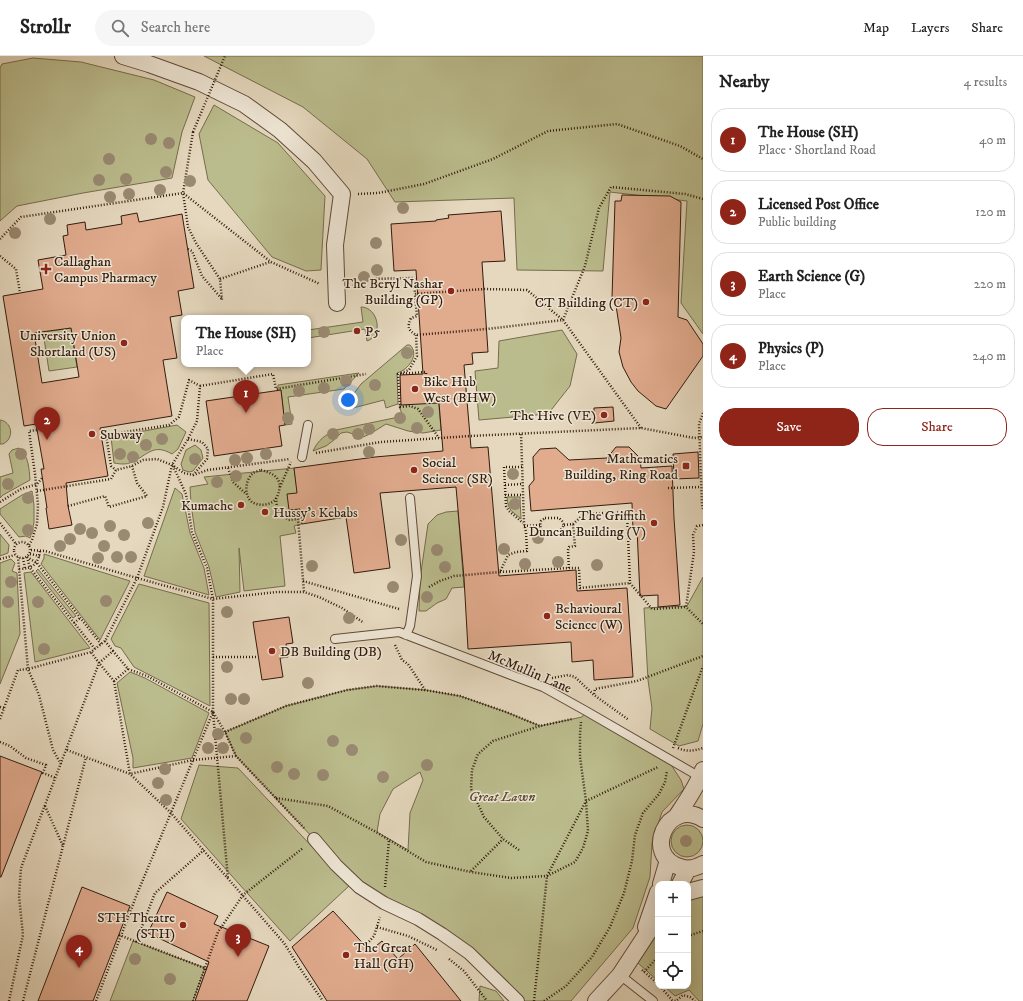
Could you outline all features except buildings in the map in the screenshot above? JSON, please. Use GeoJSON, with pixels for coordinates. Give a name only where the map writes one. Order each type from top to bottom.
{"type":"FeatureCollection","features":[{"type":"Feature","properties":{"kind":"street"},"geometry":{"type":"LineString","coordinates":[[123,56],[198,82],[244,104],[280,130],[314,161],[342,194],[335,245],[337,303]]}},
{"type":"Feature","properties":{"kind":"street"},"geometry":{"type":"LineString","coordinates":[[697,868],[677,866],[668,860],[661,847],[661,836],[665,827],[676,817],[702,774]]}},
{"type":"Feature","properties":{"kind":"street"},"geometry":{"type":"LineString","coordinates":[[676,817],[682,815],[695,815],[703,819]]}},
{"type":"Feature","properties":{"kind":"street"},"geometry":{"type":"LineString","coordinates":[[314,839],[336,865],[359,887],[384,903],[418,919],[469,953],[518,1001]]}},
{"type":"Feature","properties":{"kind":"street"},"geometry":{"type":"LineString","coordinates":[[662,881],[668,860]]}},
{"type":"Feature","properties":{"kind":"street"},"geometry":{"type":"LineString","coordinates":[[683,881],[697,868]]}},
{"type":"Feature","properties":{"kind":"street"},"geometry":{"type":"LineString","coordinates":[[691,891],[703,888]]}},
{"type":"Feature","properties":{"kind":"street"},"geometry":{"type":"LineString","coordinates":[[641,942],[655,901]]}},
{"type":"Feature","properties":{"kind":"street"},"geometry":{"type":"LineString","coordinates":[[596,1001],[620,975],[655,922]]}},
{"type":"Feature","properties":{"kind":"lane"},"geometry":{"type":"LineString","coordinates":[[302,456],[308,425]]}},
{"type":"Feature","properties":{"kind":"lane"},"geometry":{"type":"LineString","coordinates":[[406,635],[410,626],[416,576],[410,498]]}},
{"type":"Feature","properties":{"kind":"lane","name":"McMullin Lane"},"geometry":{"type":"LineString","coordinates":[[335,639],[399,632],[543,687],[584,714],[702,774]]}},
{"type":"Feature","properties":{"kind":"lane"},"geometry":{"type":"LineString","coordinates":[[620,975],[653,1001]]}},
{"type":"Feature","properties":{"kind":"path"},"geometry":{"type":"LineString","coordinates":[[188,249],[192,251],[202,276],[222,300],[220,279],[196,243],[188,227],[183,193],[193,132],[224,56]]}},
{"type":"Feature","properties":{"kind":"path"},"geometry":{"type":"LineString","coordinates":[[342,194],[378,193],[424,184],[493,159],[548,131],[617,124],[680,146],[703,159]]}},
{"type":"Feature","properties":{"kind":"path"},"geometry":{"type":"LineString","coordinates":[[563,320],[585,266],[599,208],[612,187],[685,194],[703,199]]}},
{"type":"Feature","properties":{"kind":"path"},"geometry":{"type":"LineString","coordinates":[[0,239],[21,217],[183,193],[271,262],[321,284]]}},
{"type":"Feature","properties":{"kind":"path"},"geometry":{"type":"LineString","coordinates":[[0,256],[16,269],[20,293]]}},
{"type":"Feature","properties":{"kind":"path"},"geometry":{"type":"LineString","coordinates":[[220,279],[271,262]]}},
{"type":"Feature","properties":{"kind":"path"},"geometry":{"type":"LineString","coordinates":[[353,286],[370,278],[414,278],[417,316],[411,318],[408,325],[410,331],[416,335],[563,320]]}},
{"type":"Feature","properties":{"kind":"path"},"geometry":{"type":"LineString","coordinates":[[415,294],[484,289],[527,290],[563,320],[641,428]]}},
{"type":"Feature","properties":{"kind":"path"},"geometry":{"type":"LineString","coordinates":[[398,374],[410,370],[417,356],[416,335]]}},
{"type":"Feature","properties":{"kind":"path"},"geometry":{"type":"LineString","coordinates":[[398,374],[402,375],[426,372],[426,374]]}},
{"type":"Feature","properties":{"kind":"path"},"geometry":{"type":"LineString","coordinates":[[116,470],[111,466],[106,435],[169,425],[179,417],[188,380],[200,386],[273,374],[276,389],[366,374]]}},
{"type":"Feature","properties":{"kind":"path"},"geometry":{"type":"LineString","coordinates":[[398,374],[400,407],[410,406],[418,409],[440,438],[641,428],[694,438],[703,437]]}},
{"type":"Feature","properties":{"kind":"path"},"geometry":{"type":"LineString","coordinates":[[0,719],[18,670],[28,669],[91,652],[105,641],[137,578],[164,507],[172,465],[197,421],[200,386]]}},
{"type":"Feature","properties":{"kind":"path"},"geometry":{"type":"LineString","coordinates":[[703,413],[699,424],[703,509]]}},
{"type":"Feature","properties":{"kind":"path"},"geometry":{"type":"LineString","coordinates":[[29,545],[37,524],[38,505],[29,431],[37,430]]}},
{"type":"Feature","properties":{"kind":"path"},"geometry":{"type":"LineString","coordinates":[[500,572],[508,555],[516,552],[527,552],[522,495],[520,434]]}},
{"type":"Feature","properties":{"kind":"path"},"geometry":{"type":"LineString","coordinates":[[188,439],[202,442],[208,449],[207,459],[193,475]]}},
{"type":"Feature","properties":{"kind":"path"},"geometry":{"type":"LineString","coordinates":[[37,491],[111,479],[116,470],[132,466],[143,460],[156,459],[172,465],[186,494],[192,532],[207,568],[213,599],[213,712],[228,879]]}},
{"type":"Feature","properties":{"kind":"path"},"geometry":{"type":"LineString","coordinates":[[228,468],[232,482],[247,494],[252,502],[260,505],[270,504],[276,498],[292,459]]}},
{"type":"Feature","properties":{"kind":"path"},"geometry":{"type":"LineString","coordinates":[[68,506],[105,496],[109,507],[147,496],[137,483],[132,466]]}},
{"type":"Feature","properties":{"kind":"path"},"geometry":{"type":"LineString","coordinates":[[522,467],[504,467],[506,506],[509,511],[524,525],[540,525]]}},
{"type":"Feature","properties":{"kind":"path"},"geometry":{"type":"LineString","coordinates":[[247,494],[246,483],[252,474],[261,470],[271,473],[278,479],[280,487]]}},
{"type":"Feature","properties":{"kind":"path"},"geometry":{"type":"LineString","coordinates":[[0,502],[21,489],[36,484],[42,478]]}},
{"type":"Feature","properties":{"kind":"path"},"geometry":{"type":"LineString","coordinates":[[505,485],[522,484]]}},
{"type":"Feature","properties":{"kind":"path"},"geometry":{"type":"LineString","coordinates":[[668,488],[701,487]]}},
{"type":"Feature","properties":{"kind":"path"},"geometry":{"type":"LineString","coordinates":[[506,496],[522,495]]}},
{"type":"Feature","properties":{"kind":"path"},"geometry":{"type":"LineString","coordinates":[[276,498],[277,508],[288,520],[298,519],[304,592]]}},
{"type":"Feature","properties":{"kind":"path"},"geometry":{"type":"LineString","coordinates":[[564,525],[573,524],[584,514],[627,512],[630,583],[652,608],[686,607],[703,624]]}},
{"type":"Feature","properties":{"kind":"path"},"geometry":{"type":"LineString","coordinates":[[545,518],[559,518],[564,525],[559,533],[546,534],[541,530],[540,525],[541,521],[545,518]]}},
{"type":"Feature","properties":{"kind":"path"},"geometry":{"type":"LineString","coordinates":[[0,523],[16,544]]}},
{"type":"Feature","properties":{"kind":"path"},"geometry":{"type":"LineString","coordinates":[[569,569],[568,550],[569,547],[575,546],[573,524]]}},
{"type":"Feature","properties":{"kind":"path"},"geometry":{"type":"LineString","coordinates":[[686,607],[694,552],[693,535],[697,526],[703,525]]}},
{"type":"Feature","properties":{"kind":"path"},"geometry":{"type":"LineString","coordinates":[[16,544],[26,542],[31,550],[27,557],[18,558]]}},
{"type":"Feature","properties":{"kind":"path"},"geometry":{"type":"LineString","coordinates":[[16,544],[14,551],[18,558],[28,669],[39,695],[53,750],[61,764]]}},
{"type":"Feature","properties":{"kind":"path"},"geometry":{"type":"LineString","coordinates":[[31,550],[40,550],[213,599],[277,592],[304,592],[319,597],[342,608],[364,623],[365,636]]}},
{"type":"Feature","properties":{"kind":"path"},"geometry":{"type":"LineString","coordinates":[[19,569],[30,568],[36,563],[40,556],[40,550]]}},
{"type":"Feature","properties":{"kind":"path"},"geometry":{"type":"LineString","coordinates":[[0,559],[4,559],[15,554]]}},
{"type":"Feature","properties":{"kind":"path"},"geometry":{"type":"LineString","coordinates":[[30,554],[40,556]]}},
{"type":"Feature","properties":{"kind":"path"},"geometry":{"type":"LineString","coordinates":[[27,557],[36,563],[101,644]]}},
{"type":"Feature","properties":{"kind":"path"},"geometry":{"type":"LineString","coordinates":[[27,557],[30,568],[94,649]]}},
{"type":"Feature","properties":{"kind":"path"},"geometry":{"type":"LineString","coordinates":[[23,558],[25,569]]}},
{"type":"Feature","properties":{"kind":"path"},"geometry":{"type":"LineString","coordinates":[[303,581],[399,609],[412,606],[426,588],[454,576],[579,568],[580,588],[630,583]]}},
{"type":"Feature","properties":{"kind":"path"},"geometry":{"type":"LineString","coordinates":[[74,623],[80,618]]}},
{"type":"Feature","properties":{"kind":"path"},"geometry":{"type":"LineString","coordinates":[[105,641],[128,669],[147,676],[213,712],[225,732],[236,756],[314,839],[243,895],[218,932],[206,969],[193,1001]]}},
{"type":"Feature","properties":{"kind":"path"},"geometry":{"type":"LineString","coordinates":[[9,1001],[23,935],[19,896],[21,868],[99,663],[113,651]]}},
{"type":"Feature","properties":{"kind":"path"},"geometry":{"type":"LineString","coordinates":[[91,652],[114,681],[130,774]]}},
{"type":"Feature","properties":{"kind":"path"},"geometry":{"type":"LineString","coordinates":[[594,695],[595,689],[637,681],[703,656]]}},
{"type":"Feature","properties":{"kind":"path"},"geometry":{"type":"LineString","coordinates":[[213,657],[256,657]]}},
{"type":"Feature","properties":{"kind":"path"},"geometry":{"type":"LineString","coordinates":[[402,660],[408,664],[425,690]]}},
{"type":"Feature","properties":{"kind":"path"},"geometry":{"type":"LineString","coordinates":[[674,746],[703,666]]}},
{"type":"Feature","properties":{"kind":"path"},"geometry":{"type":"LineString","coordinates":[[114,681],[128,669]]}},
{"type":"Feature","properties":{"kind":"path"},"geometry":{"type":"LineString","coordinates":[[543,687],[547,678],[568,675],[575,678],[594,695],[631,721]]}},
{"type":"Feature","properties":{"kind":"path"},"geometry":{"type":"LineString","coordinates":[[225,732],[286,706],[347,690],[377,686],[425,690],[460,696],[540,726]]}},
{"type":"Feature","properties":{"kind":"path"},"geometry":{"type":"LineString","coordinates":[[0,707],[4,708]]}},
{"type":"Feature","properties":{"kind":"path"},"geometry":{"type":"LineString","coordinates":[[96,1001],[137,894],[213,712]]}},
{"type":"Feature","properties":{"kind":"path"},"geometry":{"type":"LineString","coordinates":[[276,798],[328,806],[376,832],[426,862],[471,872],[511,878],[547,876],[575,862],[583,848],[588,831],[586,801],[580,757],[580,734],[584,714],[493,740],[478,754],[472,770],[471,789],[484,817],[503,839],[519,850]]}},
{"type":"Feature","properties":{"kind":"path"},"geometry":{"type":"LineString","coordinates":[[0,742],[10,746],[26,758],[46,765],[43,773],[56,778]]}},
{"type":"Feature","properties":{"kind":"path"},"geometry":{"type":"LineString","coordinates":[[667,743],[684,750],[695,751],[703,748]]}},
{"type":"Feature","properties":{"kind":"path"},"geometry":{"type":"LineString","coordinates":[[67,750],[130,774],[170,813],[284,943],[323,1001]]}},
{"type":"Feature","properties":{"kind":"path"},"geometry":{"type":"LineString","coordinates":[[130,774],[193,760],[236,756]]}},
{"type":"Feature","properties":{"kind":"path"},"geometry":{"type":"LineString","coordinates":[[23,1001],[86,757]]}},
{"type":"Feature","properties":{"kind":"path"},"geometry":{"type":"LineString","coordinates":[[534,1001],[547,876],[586,801],[661,766]]}},
{"type":"Feature","properties":{"kind":"path"},"geometry":{"type":"LineString","coordinates":[[544,1001],[566,986],[592,957],[610,927],[624,893],[632,860],[635,836],[643,813],[659,794],[665,782],[667,770]]}},
{"type":"Feature","properties":{"kind":"path"},"geometry":{"type":"LineString","coordinates":[[45,806],[63,847]]}},
{"type":"Feature","properties":{"kind":"path"},"geometry":{"type":"LineString","coordinates":[[471,872],[503,839]]}},
{"type":"Feature","properties":{"kind":"path"},"geometry":{"type":"LineString","coordinates":[[365,946],[374,936],[384,903],[389,840]]}},
{"type":"Feature","properties":{"kind":"path"},"geometry":{"type":"LineString","coordinates":[[136,942],[155,893],[204,850]]}},
{"type":"Feature","properties":{"kind":"path"},"geometry":{"type":"LineString","coordinates":[[377,927],[408,936],[440,951]]}},
{"type":"Feature","properties":{"kind":"path"},"geometry":{"type":"LineString","coordinates":[[691,935],[703,931]]}},
{"type":"Feature","properties":{"kind":"path"},"geometry":{"type":"LineString","coordinates":[[120,936],[206,969]]}},
{"type":"Feature","properties":{"kind":"path"},"geometry":{"type":"LineString","coordinates":[[444,955],[464,971],[487,1001]]}},
{"type":"Feature","properties":{"kind":"path"},"geometry":{"type":"LineString","coordinates":[[644,972],[655,960]]}},
{"type":"Feature","properties":{"kind":"path"},"geometry":{"type":"LineString","coordinates":[[640,969],[655,981]]}},
{"type":"Feature","properties":{"kind":"path"},"geometry":{"type":"LineString","coordinates":[[663,989],[672,1000],[676,1001],[683,995],[690,997],[695,1001]]}},
{"type":"Feature","properties":{"kind":"green space"},"geometry":{"type":"Polygon","coordinates":[[[204,56],[703,56],[703,334],[681,303],[687,201],[610,192],[603,271],[517,270],[514,198],[395,202],[367,159],[303,107],[204,56]]]}},
{"type":"Feature","properties":{"kind":"green space"},"geometry":{"type":"Polygon","coordinates":[[[33,58],[81,62],[154,80],[195,97],[182,132],[172,178],[17,206],[0,221],[0,68],[2,64],[33,58]]]}},
{"type":"Feature","properties":{"kind":"green space"},"geometry":{"type":"Polygon","coordinates":[[[214,105],[278,143],[325,196],[321,270],[306,271],[272,257],[208,180],[199,134],[214,105]]]}},
{"type":"Feature","properties":{"kind":"green space"},"geometry":{"type":"Polygon","coordinates":[[[361,307],[370,310],[377,321],[377,331],[375,335],[367,341],[365,329],[311,338],[311,330],[363,322],[361,307]]]}},
{"type":"Feature","properties":{"kind":"green space"},"geometry":{"type":"Polygon","coordinates":[[[71,328],[77,367],[49,371],[43,332],[71,328]]]}},
{"type":"Feature","properties":{"kind":"green space"},"geometry":{"type":"Polygon","coordinates":[[[562,330],[577,354],[570,386],[548,414],[479,420],[475,371],[498,368],[499,341],[562,330]]]}},
{"type":"Feature","properties":{"kind":"green space"},"geometry":{"type":"Polygon","coordinates":[[[407,345],[410,345],[414,353],[409,365],[397,373],[398,404],[386,408],[384,400],[353,408],[351,405],[352,397],[361,384],[407,345]]]}},
{"type":"Feature","properties":{"kind":"green space"},"geometry":{"type":"Polygon","coordinates":[[[436,372],[441,430],[423,433],[408,431],[386,424],[363,437],[347,432],[341,433],[326,446],[313,451],[322,438],[336,430],[394,418],[402,414],[399,406],[436,372]]]}},
{"type":"Feature","properties":{"kind":"green space"},"geometry":{"type":"Polygon","coordinates":[[[359,373],[344,389],[288,397],[292,424],[285,425],[281,390],[278,390],[278,385],[359,373]]]}},
{"type":"Feature","properties":{"kind":"green space"},"geometry":{"type":"Polygon","coordinates":[[[0,420],[6,422],[10,427],[11,434],[8,441],[3,444],[0,444],[0,420]]]}},
{"type":"Feature","properties":{"kind":"green space"},"geometry":{"type":"Polygon","coordinates":[[[177,425],[186,432],[178,449],[172,454],[165,451],[155,450],[130,463],[114,463],[111,437],[177,425]]]}},
{"type":"Feature","properties":{"kind":"green space"},"geometry":{"type":"Polygon","coordinates":[[[195,445],[201,450],[203,458],[193,471],[189,472],[183,470],[181,464],[186,450],[195,445]]]}},
{"type":"Feature","properties":{"kind":"green space"},"geometry":{"type":"Polygon","coordinates":[[[19,448],[27,459],[30,480],[0,498],[0,477],[13,473],[9,454],[12,450],[19,448]]]}},
{"type":"Feature","properties":{"kind":"green space"},"geometry":{"type":"Polygon","coordinates":[[[294,468],[302,524],[294,526],[296,533],[280,536],[285,586],[244,591],[239,548],[240,592],[216,597],[209,567],[195,532],[190,487],[208,484],[204,477],[294,468]]]}},
{"type":"Feature","properties":{"kind":"green space"},"geometry":{"type":"Polygon","coordinates":[[[175,488],[182,494],[190,533],[204,568],[209,595],[144,576],[175,488]]]}},
{"type":"Feature","properties":{"kind":"green space"},"geometry":{"type":"Polygon","coordinates":[[[32,491],[34,523],[30,538],[26,536],[19,537],[0,514],[0,509],[22,495],[32,491]]]}},
{"type":"Feature","properties":{"kind":"green space"},"geometry":{"type":"Polygon","coordinates":[[[507,497],[520,497],[521,519],[509,508],[507,497]]]}},
{"type":"Feature","properties":{"kind":"green space"},"geometry":{"type":"Polygon","coordinates":[[[458,511],[464,587],[452,588],[446,599],[437,603],[426,611],[419,611],[420,579],[428,524],[437,515],[446,512],[458,511]]]}},
{"type":"Feature","properties":{"kind":"green space"},"geometry":{"type":"Polygon","coordinates":[[[0,534],[9,545],[8,553],[0,556],[0,534]]]}},
{"type":"Feature","properties":{"kind":"green space"},"geometry":{"type":"Polygon","coordinates":[[[44,554],[130,581],[100,640],[41,564],[44,554]]]}},
{"type":"Feature","properties":{"kind":"green space"},"geometry":{"type":"Polygon","coordinates":[[[11,559],[15,563],[12,571],[17,573],[20,634],[0,684],[0,563],[11,559]]]}},
{"type":"Feature","properties":{"kind":"green space"},"geometry":{"type":"Polygon","coordinates":[[[38,569],[76,616],[73,618],[36,571],[38,569]]]}},
{"type":"Feature","properties":{"kind":"green space"},"geometry":{"type":"Polygon","coordinates":[[[31,572],[90,648],[35,662],[24,573],[31,572]]]}},
{"type":"Feature","properties":{"kind":"green space"},"geometry":{"type":"Polygon","coordinates":[[[703,577],[703,724],[698,741],[679,746],[650,729],[652,708],[648,680],[644,608],[687,606],[703,577]]]}},
{"type":"Feature","properties":{"kind":"green space"},"geometry":{"type":"Polygon","coordinates":[[[139,584],[209,603],[210,706],[134,667],[121,648],[115,646],[111,639],[139,584]]]}},
{"type":"Feature","properties":{"kind":"green space"},"geometry":{"type":"Polygon","coordinates":[[[130,672],[145,678],[209,713],[192,758],[133,768],[133,758],[117,683],[130,672]]]}},
{"type":"Feature","properties":{"kind":"green space","name":"Great Lawn"},"geometry":{"type":"Polygon","coordinates":[[[377,686],[425,690],[460,696],[540,726],[582,717],[586,711],[666,757],[681,780],[684,789],[662,812],[652,843],[650,877],[633,928],[571,1001],[518,1001],[469,953],[384,903],[314,839],[236,756],[225,732],[286,706],[347,690],[377,686]],[[420,772],[393,789],[380,814],[377,832],[408,850],[410,813],[423,780],[420,772]]]}},
{"type":"Feature","properties":{"kind":"green space"},"geometry":{"type":"Polygon","coordinates":[[[199,765],[238,768],[349,886],[290,941],[181,819],[199,765]]]}},
{"type":"Feature","properties":{"kind":"green space"},"geometry":{"type":"Polygon","coordinates":[[[684,825],[690,825],[699,829],[703,841],[699,853],[690,857],[684,857],[675,853],[671,844],[671,838],[675,829],[684,825]]]}},
{"type":"Feature","properties":{"kind":"green space"},"geometry":{"type":"Polygon","coordinates":[[[703,896],[703,1001],[699,1001],[689,990],[675,996],[667,989],[691,989],[691,899],[703,896]]]}},
{"type":"Feature","properties":{"kind":"green space"},"geometry":{"type":"Polygon","coordinates":[[[655,938],[655,978],[638,963],[655,938]]]}},
{"type":"Feature","properties":{"kind":"green space"},"geometry":{"type":"Polygon","coordinates":[[[133,941],[205,968],[193,1001],[110,1001],[133,941]]]}},
{"type":"Feature","properties":{"kind":"green space"},"geometry":{"type":"Polygon","coordinates":[[[480,986],[496,991],[504,1001],[479,1001],[480,986]]]}},
{"type":"Feature","properties":{"kind":"place","name":"Callaghan Campus Pharmacy"},"geometry":{"type":"Point","coordinates":[46,269]}},
{"type":"Feature","properties":{"kind":"place","name":"The Beryl Nashar Building (GP)"},"geometry":{"type":"Point","coordinates":[451,291]}},
{"type":"Feature","properties":{"kind":"place","name":"CT Building (CT)"},"geometry":{"type":"Point","coordinates":[646,302]}},
{"type":"Feature","properties":{"kind":"place","name":"P5"},"geometry":{"type":"Point","coordinates":[357,331]}},
{"type":"Feature","properties":{"kind":"place","name":"University Union Shortland (US)"},"geometry":{"type":"Point","coordinates":[124,343]}},
{"type":"Feature","properties":{"kind":"place","name":"Bike Hub West (BHW)"},"geometry":{"type":"Point","coordinates":[415,389]}},
{"type":"Feature","properties":{"kind":"place","name":"The House (SH)"},"geometry":{"type":"Point","coordinates":[246,413]}},
{"type":"Feature","properties":{"kind":"place","name":"The Hive (VE)"},"geometry":{"type":"Point","coordinates":[604,415]}},
{"type":"Feature","properties":{"kind":"place","name":"Subway"},"geometry":{"type":"Point","coordinates":[92,434]}},
{"type":"Feature","properties":{"kind":"place","name":"Licensed Post Office"},"geometry":{"type":"Point","coordinates":[47,440]}},
{"type":"Feature","properties":{"kind":"place","name":"Mathematics Building, Ring Road"},"geometry":{"type":"Point","coordinates":[686,466]}},
{"type":"Feature","properties":{"kind":"place","name":"Social Science (SR)"},"geometry":{"type":"Point","coordinates":[414,470]}},
{"type":"Feature","properties":{"kind":"place","name":"Kumache"},"geometry":{"type":"Point","coordinates":[241,505]}},
{"type":"Feature","properties":{"kind":"place","name":"Hussy's Kebabs"},"geometry":{"type":"Point","coordinates":[265,512]}},
{"type":"Feature","properties":{"kind":"place","name":"The Griffith Duncan Building (V)"},"geometry":{"type":"Point","coordinates":[654,523]}},
{"type":"Feature","properties":{"kind":"place","name":"Behavioural Science (W)"},"geometry":{"type":"Point","coordinates":[547,616]}},
{"type":"Feature","properties":{"kind":"place","name":"DB Building (DB)"},"geometry":{"type":"Point","coordinates":[272,651]}},
{"type":"Feature","properties":{"kind":"place","name":"STH Theatre (STH)"},"geometry":{"type":"Point","coordinates":[183,925]}},
{"type":"Feature","properties":{"kind":"place","name":"The Great Hall (GH)"},"geometry":{"type":"Point","coordinates":[346,955]}},
{"type":"Feature","properties":{"kind":"place","name":"Earth Science (G)"},"geometry":{"type":"Point","coordinates":[238,957]}},
{"type":"Feature","properties":{"kind":"place","name":"Physics (P)"},"geometry":{"type":"Point","coordinates":[79,968]}}]}
